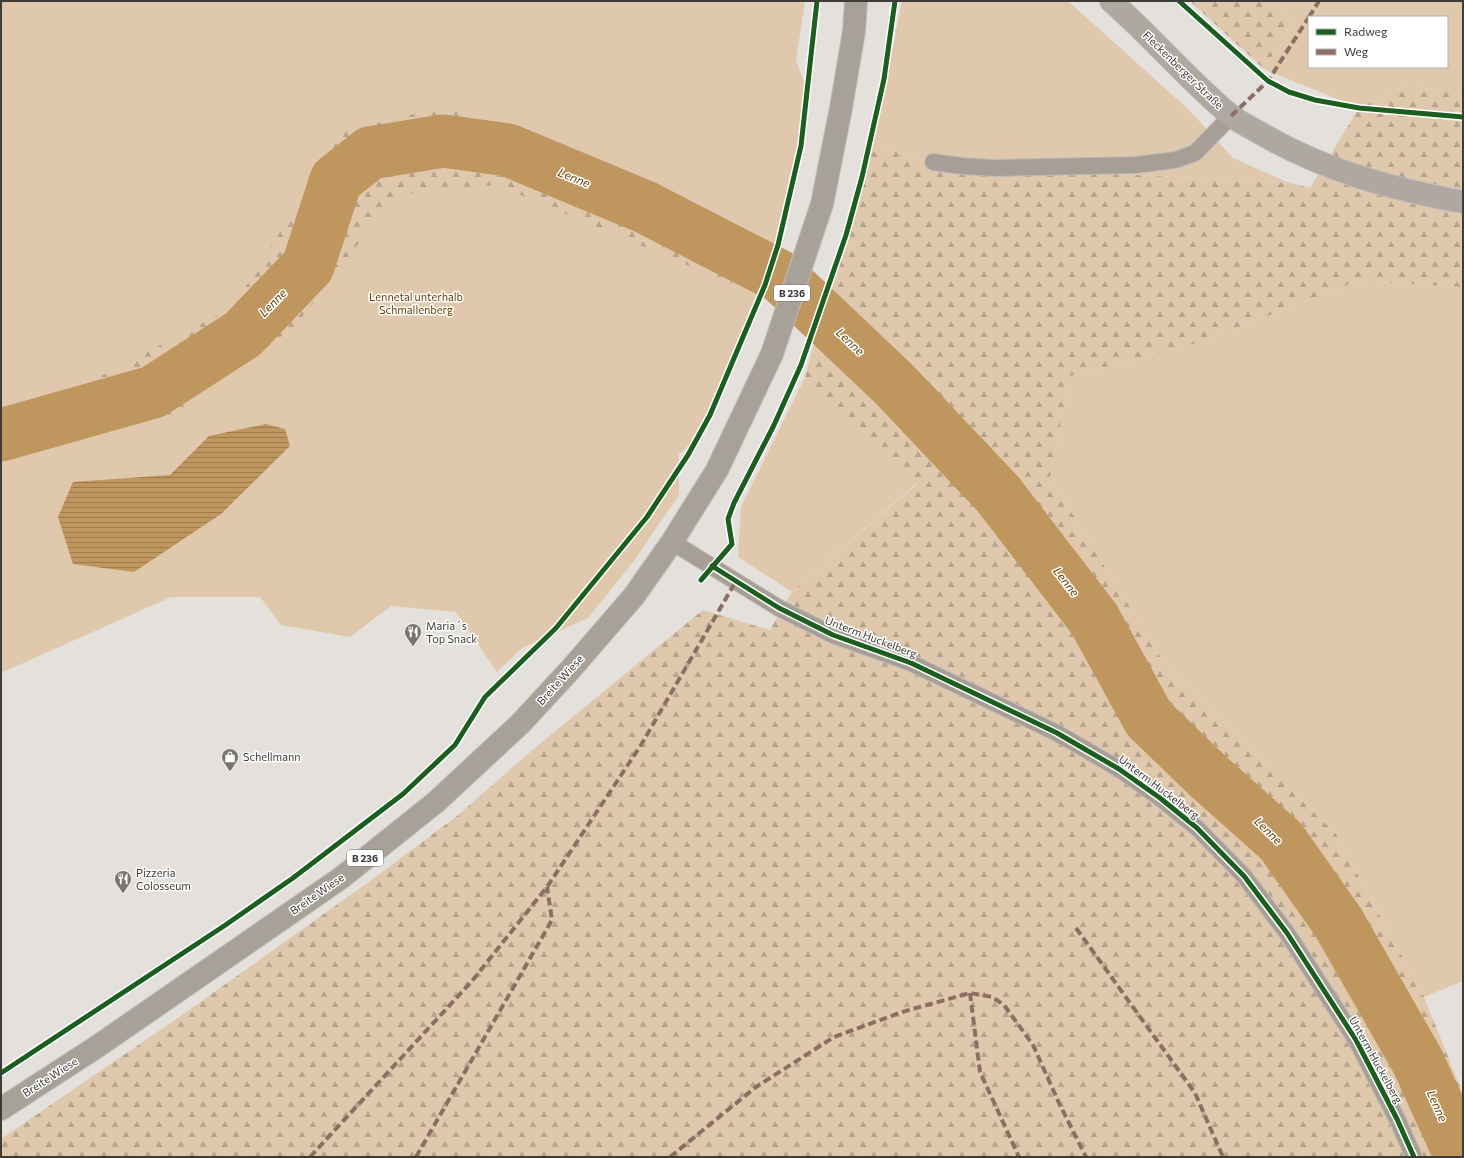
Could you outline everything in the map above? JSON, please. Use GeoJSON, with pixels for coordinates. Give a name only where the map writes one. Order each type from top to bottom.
{"type":"FeatureCollection","features":[{"type":"Feature","properties":{"kind":"main road","name":"B 236"},"geometry":{"type":"LineString","coordinates":[[672,542],[717,470],[774,347],[822,204],[841,108],[854,31],[856,1]]}},
{"type":"Feature","properties":{"kind":"main road","name":"Breite Wiese"},"geometry":{"type":"LineString","coordinates":[[1,1109],[98,1046],[334,882],[436,802],[520,724],[570,670],[634,596],[672,542]]}},
{"type":"Feature","properties":{"kind":"street","name":"Fleckenberger Straße"},"geometry":{"type":"LineString","coordinates":[[1111,1],[1189,79],[1231,116],[1277,143],[1328,167],[1373,182],[1424,195],[1463,202]]}},
{"type":"Feature","properties":{"kind":"lane"},"geometry":{"type":"LineString","coordinates":[[933,162],[995,168],[1135,165],[1175,160],[1195,153],[1231,116]]}},
{"type":"Feature","properties":{"kind":"lane","name":"Unterm Huckelberg"},"geometry":{"type":"LineString","coordinates":[[672,542],[786,612],[833,635],[911,663],[1057,733],[1119,768],[1198,828],[1244,876],[1287,933],[1356,1040],[1397,1119],[1414,1157]]}},
{"type":"Feature","properties":{"kind":"green space","name":"Lennetal unterhalb Schmallenberg"},"geometry":{"type":"Polygon","coordinates":[[[1,1],[805,1],[796,61],[805,84],[803,95],[806,111],[794,178],[764,291],[742,343],[698,438],[679,454],[679,495],[633,562],[588,618],[522,648],[497,672],[456,612],[391,606],[350,637],[281,625],[260,597],[171,597],[1,673],[1,1]]]}},
{"type":"Feature","properties":{"kind":"green space"},"geometry":{"type":"Polygon","coordinates":[[[902,1],[1068,1],[1188,109],[1233,158],[1289,183],[958,168],[873,146],[876,114],[894,42],[902,1]]]}},
{"type":"Feature","properties":{"kind":"green space"},"geometry":{"type":"Polygon","coordinates":[[[1190,1],[1268,1],[1294,20],[1264,69],[1190,1]]]}},
{"type":"Feature","properties":{"kind":"green space"},"geometry":{"type":"Polygon","coordinates":[[[1268,1],[1463,1],[1463,92],[1405,86],[1359,108],[1264,69],[1294,20],[1268,1]]]}},
{"type":"Feature","properties":{"kind":"green space"},"geometry":{"type":"Polygon","coordinates":[[[1405,86],[1463,92],[1463,287],[1358,281],[1198,343],[1070,376],[1050,477],[1166,666],[1336,834],[1424,997],[1463,1094],[1463,1157],[1,1157],[1,1139],[185,1013],[366,884],[457,816],[536,747],[703,610],[770,630],[792,592],[918,483],[805,377],[876,114],[873,146],[958,168],[1289,183],[1310,188],[1359,108],[1405,86]]]}},
{"type":"Feature","properties":{"kind":"green space"},"geometry":{"type":"Polygon","coordinates":[[[445,107],[760,235],[735,285],[497,185],[396,195],[295,326],[181,412],[1,455],[1,420],[86,384],[233,307],[344,130],[445,107]]]}},
{"type":"Feature","properties":{"kind":"green space"},"geometry":{"type":"Polygon","coordinates":[[[1358,281],[1463,287],[1463,981],[1424,997],[1336,834],[1166,666],[1050,477],[1070,376],[1198,343],[1358,281]]]}},
{"type":"Feature","properties":{"kind":"green space"},"geometry":{"type":"Polygon","coordinates":[[[805,377],[918,482],[792,592],[738,557],[741,507],[805,377]]]}},
{"type":"Feature","properties":{"kind":"shaded area"},"geometry":{"type":"Polygon","coordinates":[[[266,424],[285,429],[290,446],[221,514],[134,572],[73,564],[58,517],[73,482],[170,475],[209,436],[266,424]]]}},
{"type":"Feature","properties":{"kind":"waterway","name":"Lenne"},"geometry":{"type":"LineString","coordinates":[[1,435],[153,392],[243,334],[308,266],[336,180],[370,153],[443,141],[508,150],[645,207],[781,277],[894,384],[998,494],[1094,619],[1149,719],[1208,776],[1281,841],[1338,922],[1418,1062],[1461,1157]]}},
{"type":"Feature","properties":{"kind":"marked path"},"geometry":{"type":"LineString","coordinates":[[1310,16],[1319,1]]}},
{"type":"Feature","properties":{"kind":"marked path"},"geometry":{"type":"LineString","coordinates":[[1231,116],[1268,81],[1308,19]]}},
{"type":"Feature","properties":{"kind":"marked path"},"geometry":{"type":"LineString","coordinates":[[310,1157],[472,981],[547,887],[641,745],[736,581]]}},
{"type":"Feature","properties":{"kind":"marked path"},"geometry":{"type":"LineString","coordinates":[[416,1157],[552,920],[547,887]]}},
{"type":"Feature","properties":{"kind":"marked path"},"geometry":{"type":"LineString","coordinates":[[1076,928],[1195,1093],[1223,1157]]}},
{"type":"Feature","properties":{"kind":"marked path"},"geometry":{"type":"LineString","coordinates":[[970,993],[980,1072],[1019,1157]]}},
{"type":"Feature","properties":{"kind":"marked path"},"geometry":{"type":"LineString","coordinates":[[670,1157],[756,1087],[834,1037],[902,1012],[970,993],[992,997],[1004,1005],[1033,1045],[1059,1103],[1086,1157]]}},
{"type":"Feature","properties":{"kind":"cycle path"},"geometry":{"type":"LineString","coordinates":[[1,1073],[224,926],[293,878],[403,794],[455,745],[485,697],[556,628],[647,517],[688,455],[710,415],[765,285],[778,245],[801,146],[817,1]]}},
{"type":"Feature","properties":{"kind":"cycle path"},"geometry":{"type":"LineString","coordinates":[[701,580],[732,544],[728,519],[734,503],[774,425],[801,365],[846,235],[862,177],[884,79],[895,1]]}},
{"type":"Feature","properties":{"kind":"cycle path"},"geometry":{"type":"LineString","coordinates":[[1179,1],[1268,81],[1289,92],[1315,100],[1359,108],[1463,117]]}},
{"type":"Feature","properties":{"kind":"cycle path"},"geometry":{"type":"LineString","coordinates":[[712,566],[779,608],[833,635],[911,663],[1057,733],[1119,769],[1160,798],[1197,828],[1244,876],[1287,933],[1356,1040],[1397,1119],[1414,1157]]}},
{"type":"Feature","properties":{"kind":"place","name":"Maria´s Top Snack"},"geometry":{"type":"Point","coordinates":[413,647]}},
{"type":"Feature","properties":{"kind":"place","name":"Schellmann"},"geometry":{"type":"Point","coordinates":[230,772]}},
{"type":"Feature","properties":{"kind":"place","name":"Pizzeria Colosseum"},"geometry":{"type":"Point","coordinates":[123,894]}}]}
